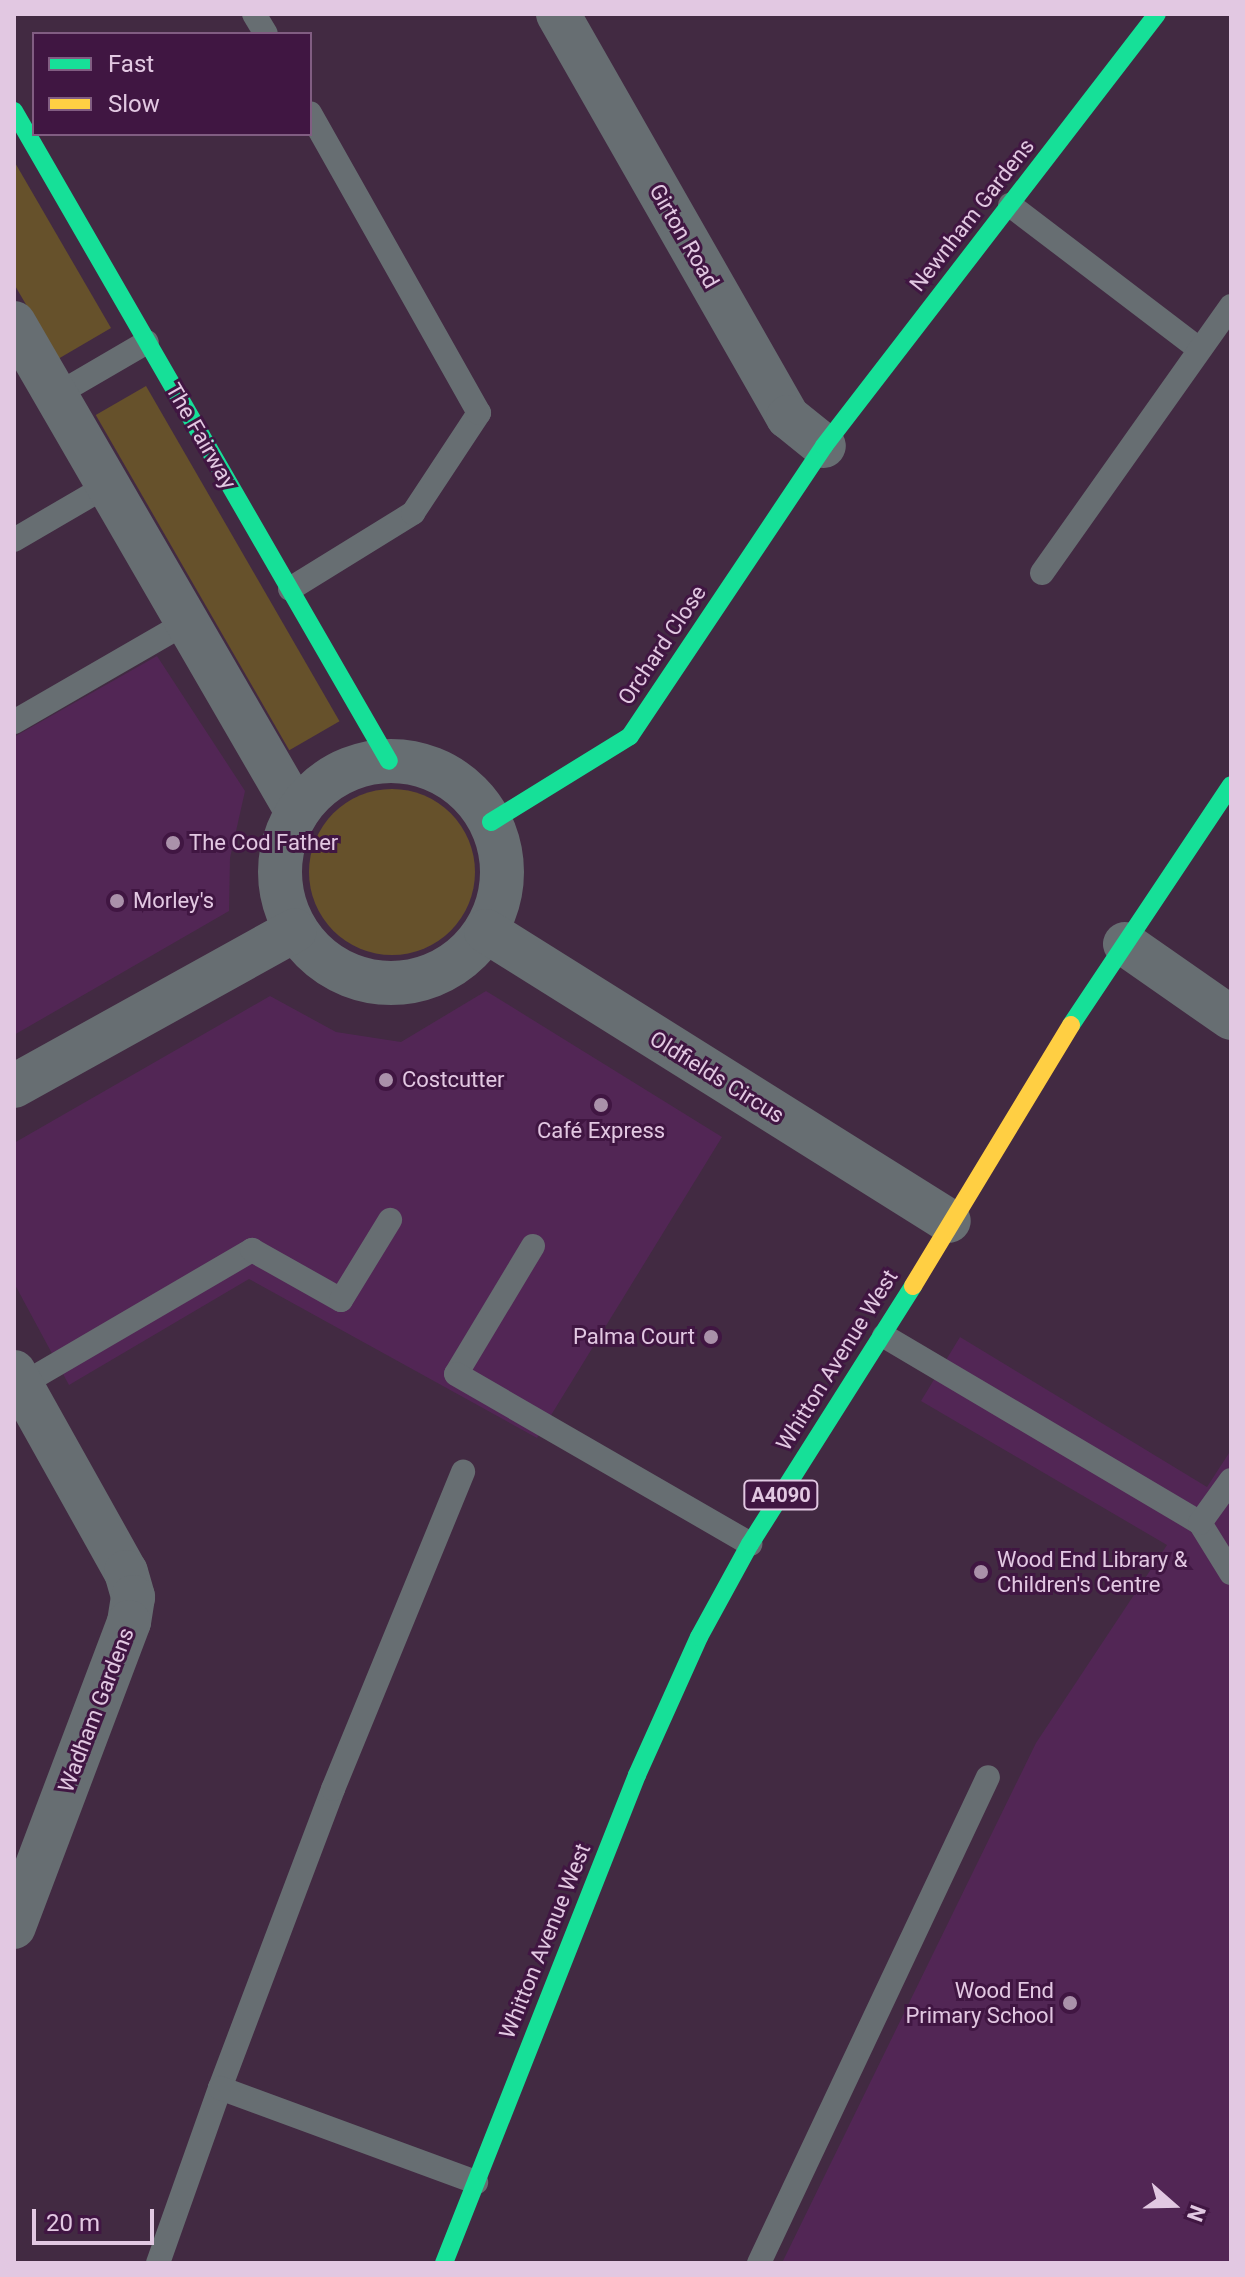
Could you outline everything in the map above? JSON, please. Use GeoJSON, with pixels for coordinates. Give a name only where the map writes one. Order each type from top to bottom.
{"type":"FeatureCollection","features":[{"type":"Feature","properties":{"kind":"street","name":"Girton Road"},"geometry":{"type":"LineString","coordinates":[[558,14],[788,417],[824,446]]}},
{"type":"Feature","properties":{"kind":"street","name":"Newnham Gardens"},"geometry":{"type":"LineString","coordinates":[[824,446],[1157,14]]}},
{"type":"Feature","properties":{"kind":"street","name":"The Fairway"},"geometry":{"type":"LineString","coordinates":[[14,111],[389,761]]}},
{"type":"Feature","properties":{"kind":"street"},"geometry":{"type":"LineString","coordinates":[[14,323],[297,812]]}},
{"type":"Feature","properties":{"kind":"street","name":"Orchard Close"},"geometry":{"type":"LineString","coordinates":[[491,822],[630,736],[824,446]]}},
{"type":"Feature","properties":{"kind":"street"},"geometry":{"type":"LineString","coordinates":[[389,761],[443,773],[473,795],[491,822],[501,850],[502,891],[486,931],[450,968],[395,985],[374,983],[321,960],[295,930],[282,896],[281,864],[297,812],[315,790],[348,769],[389,761]]}},
{"type":"Feature","properties":{"kind":"street","name":"Whitton Avenue West"},"geometry":{"type":"LineString","coordinates":[[444,2263],[637,1775],[699,1637],[750,1544],[884,1336],[949,1221],[1125,944],[1231,785]]}},
{"type":"Feature","properties":{"kind":"street"},"geometry":{"type":"LineString","coordinates":[[14,1086],[295,930]]}},
{"type":"Feature","properties":{"kind":"street","name":"Oldfields Circus"},"geometry":{"type":"LineString","coordinates":[[486,931],[949,1221]]}},
{"type":"Feature","properties":{"kind":"street"},"geometry":{"type":"LineString","coordinates":[[1125,944],[1231,1018]]}},
{"type":"Feature","properties":{"kind":"street","name":"Wadham Gardens"},"geometry":{"type":"LineString","coordinates":[[14,1927],[129,1622],[133,1597],[126,1572],[18,1378]]}},
{"type":"Feature","properties":{"kind":"lane"},"geometry":{"type":"LineString","coordinates":[[254,14],[265,32]]}},
{"type":"Feature","properties":{"kind":"lane"},"geometry":{"type":"LineString","coordinates":[[290,589],[413,513],[479,413],[312,117]]}},
{"type":"Feature","properties":{"kind":"lane"},"geometry":{"type":"LineString","coordinates":[[1010,205],[1199,349]]}},
{"type":"Feature","properties":{"kind":"lane"},"geometry":{"type":"LineString","coordinates":[[1042,573],[1231,306]]}},
{"type":"Feature","properties":{"kind":"lane"},"geometry":{"type":"LineString","coordinates":[[56,395],[147,342]]}},
{"type":"Feature","properties":{"kind":"lane"},"geometry":{"type":"LineString","coordinates":[[14,540],[108,485]]}},
{"type":"Feature","properties":{"kind":"lane"},"geometry":{"type":"LineString","coordinates":[[14,722],[187,622]]}},
{"type":"Feature","properties":{"kind":"lane"},"geometry":{"type":"LineString","coordinates":[[18,1378],[252,1250],[341,1300],[390,1220]]}},
{"type":"Feature","properties":{"kind":"lane"},"geometry":{"type":"LineString","coordinates":[[533,1246],[456,1374],[750,1544]]}},
{"type":"Feature","properties":{"kind":"lane"},"geometry":{"type":"LineString","coordinates":[[884,1336],[1200,1523],[1231,1573]]}},
{"type":"Feature","properties":{"kind":"lane"},"geometry":{"type":"LineString","coordinates":[[158,2263],[220,2088],[333,1789],[463,1472]]}},
{"type":"Feature","properties":{"kind":"lane"},"geometry":{"type":"LineString","coordinates":[[1200,1523],[1231,1480]]}},
{"type":"Feature","properties":{"kind":"lane"},"geometry":{"type":"LineString","coordinates":[[759,2263],[988,1777]]}},
{"type":"Feature","properties":{"kind":"lane"},"geometry":{"type":"LineString","coordinates":[[220,2088],[476,2182]]}},
{"type":"Feature","properties":{"kind":"shaded area"},"geometry":{"type":"Polygon","coordinates":[[[14,161],[111,328],[58,359],[14,284],[14,161]]]}},
{"type":"Feature","properties":{"kind":"shaded area"},"geometry":{"type":"Polygon","coordinates":[[[146,386],[340,721],[289,750],[96,415],[146,386]]]}},
{"type":"Feature","properties":{"kind":"shaded area"},"geometry":{"type":"Polygon","coordinates":[[[157,656],[245,791],[230,858],[229,911],[14,1035],[14,737],[157,656]]]}},
{"type":"Feature","properties":{"kind":"shaded area"},"geometry":{"type":"Polygon","coordinates":[[[392,789],[424,796],[450,814],[468,840],[475,872],[468,904],[450,930],[424,948],[392,955],[360,948],[334,930],[316,904],[309,872],[316,840],[334,814],[360,796],[392,789]]]}},
{"type":"Feature","properties":{"kind":"shaded area"},"geometry":{"type":"Polygon","coordinates":[[[486,991],[722,1137],[537,1438],[249,1279],[69,1385],[14,1283],[14,1143],[270,996],[336,1032],[401,1042],[486,991]]]}},
{"type":"Feature","properties":{"kind":"shaded area","name":"Wood End Primary School"},"geometry":{"type":"Polygon","coordinates":[[[960,1337],[1207,1487],[1231,1450],[1231,2263],[782,2263],[1036,1743],[1167,1545],[921,1401],[960,1337]]]}},
{"type":"Feature","properties":{"kind":"traffic: fast"},"geometry":{"type":"LineString","coordinates":[[491,822],[630,736],[824,446],[1157,14]]}},
{"type":"Feature","properties":{"kind":"traffic: fast"},"geometry":{"type":"LineString","coordinates":[[14,111],[389,761]]}},
{"type":"Feature","properties":{"kind":"traffic: fast"},"geometry":{"type":"LineString","coordinates":[[1071,1025],[1231,785]]}},
{"type":"Feature","properties":{"kind":"traffic: fast"},"geometry":{"type":"LineString","coordinates":[[444,2263],[637,1775],[699,1637],[750,1544],[913,1286]]}},
{"type":"Feature","properties":{"kind":"traffic: slow"},"geometry":{"type":"LineString","coordinates":[[913,1286],[1071,1025]]}},
{"type":"Feature","properties":{"kind":"place","name":"The Cod Father"},"geometry":{"type":"Point","coordinates":[173,843]}},
{"type":"Feature","properties":{"kind":"place","name":"Morley's"},"geometry":{"type":"Point","coordinates":[117,901]}},
{"type":"Feature","properties":{"kind":"place","name":"Costcutter"},"geometry":{"type":"Point","coordinates":[386,1080]}},
{"type":"Feature","properties":{"kind":"place","name":"Café Express"},"geometry":{"type":"Point","coordinates":[601,1105]}},
{"type":"Feature","properties":{"kind":"place","name":"Palma Court"},"geometry":{"type":"Point","coordinates":[711,1337]}},
{"type":"Feature","properties":{"kind":"place","name":"Wood End Library & Children's Centre"},"geometry":{"type":"Point","coordinates":[981,1572]}},
{"type":"Feature","properties":{"kind":"place","name":"Wood End Primary School"},"geometry":{"type":"Point","coordinates":[1070,2003]}}]}
